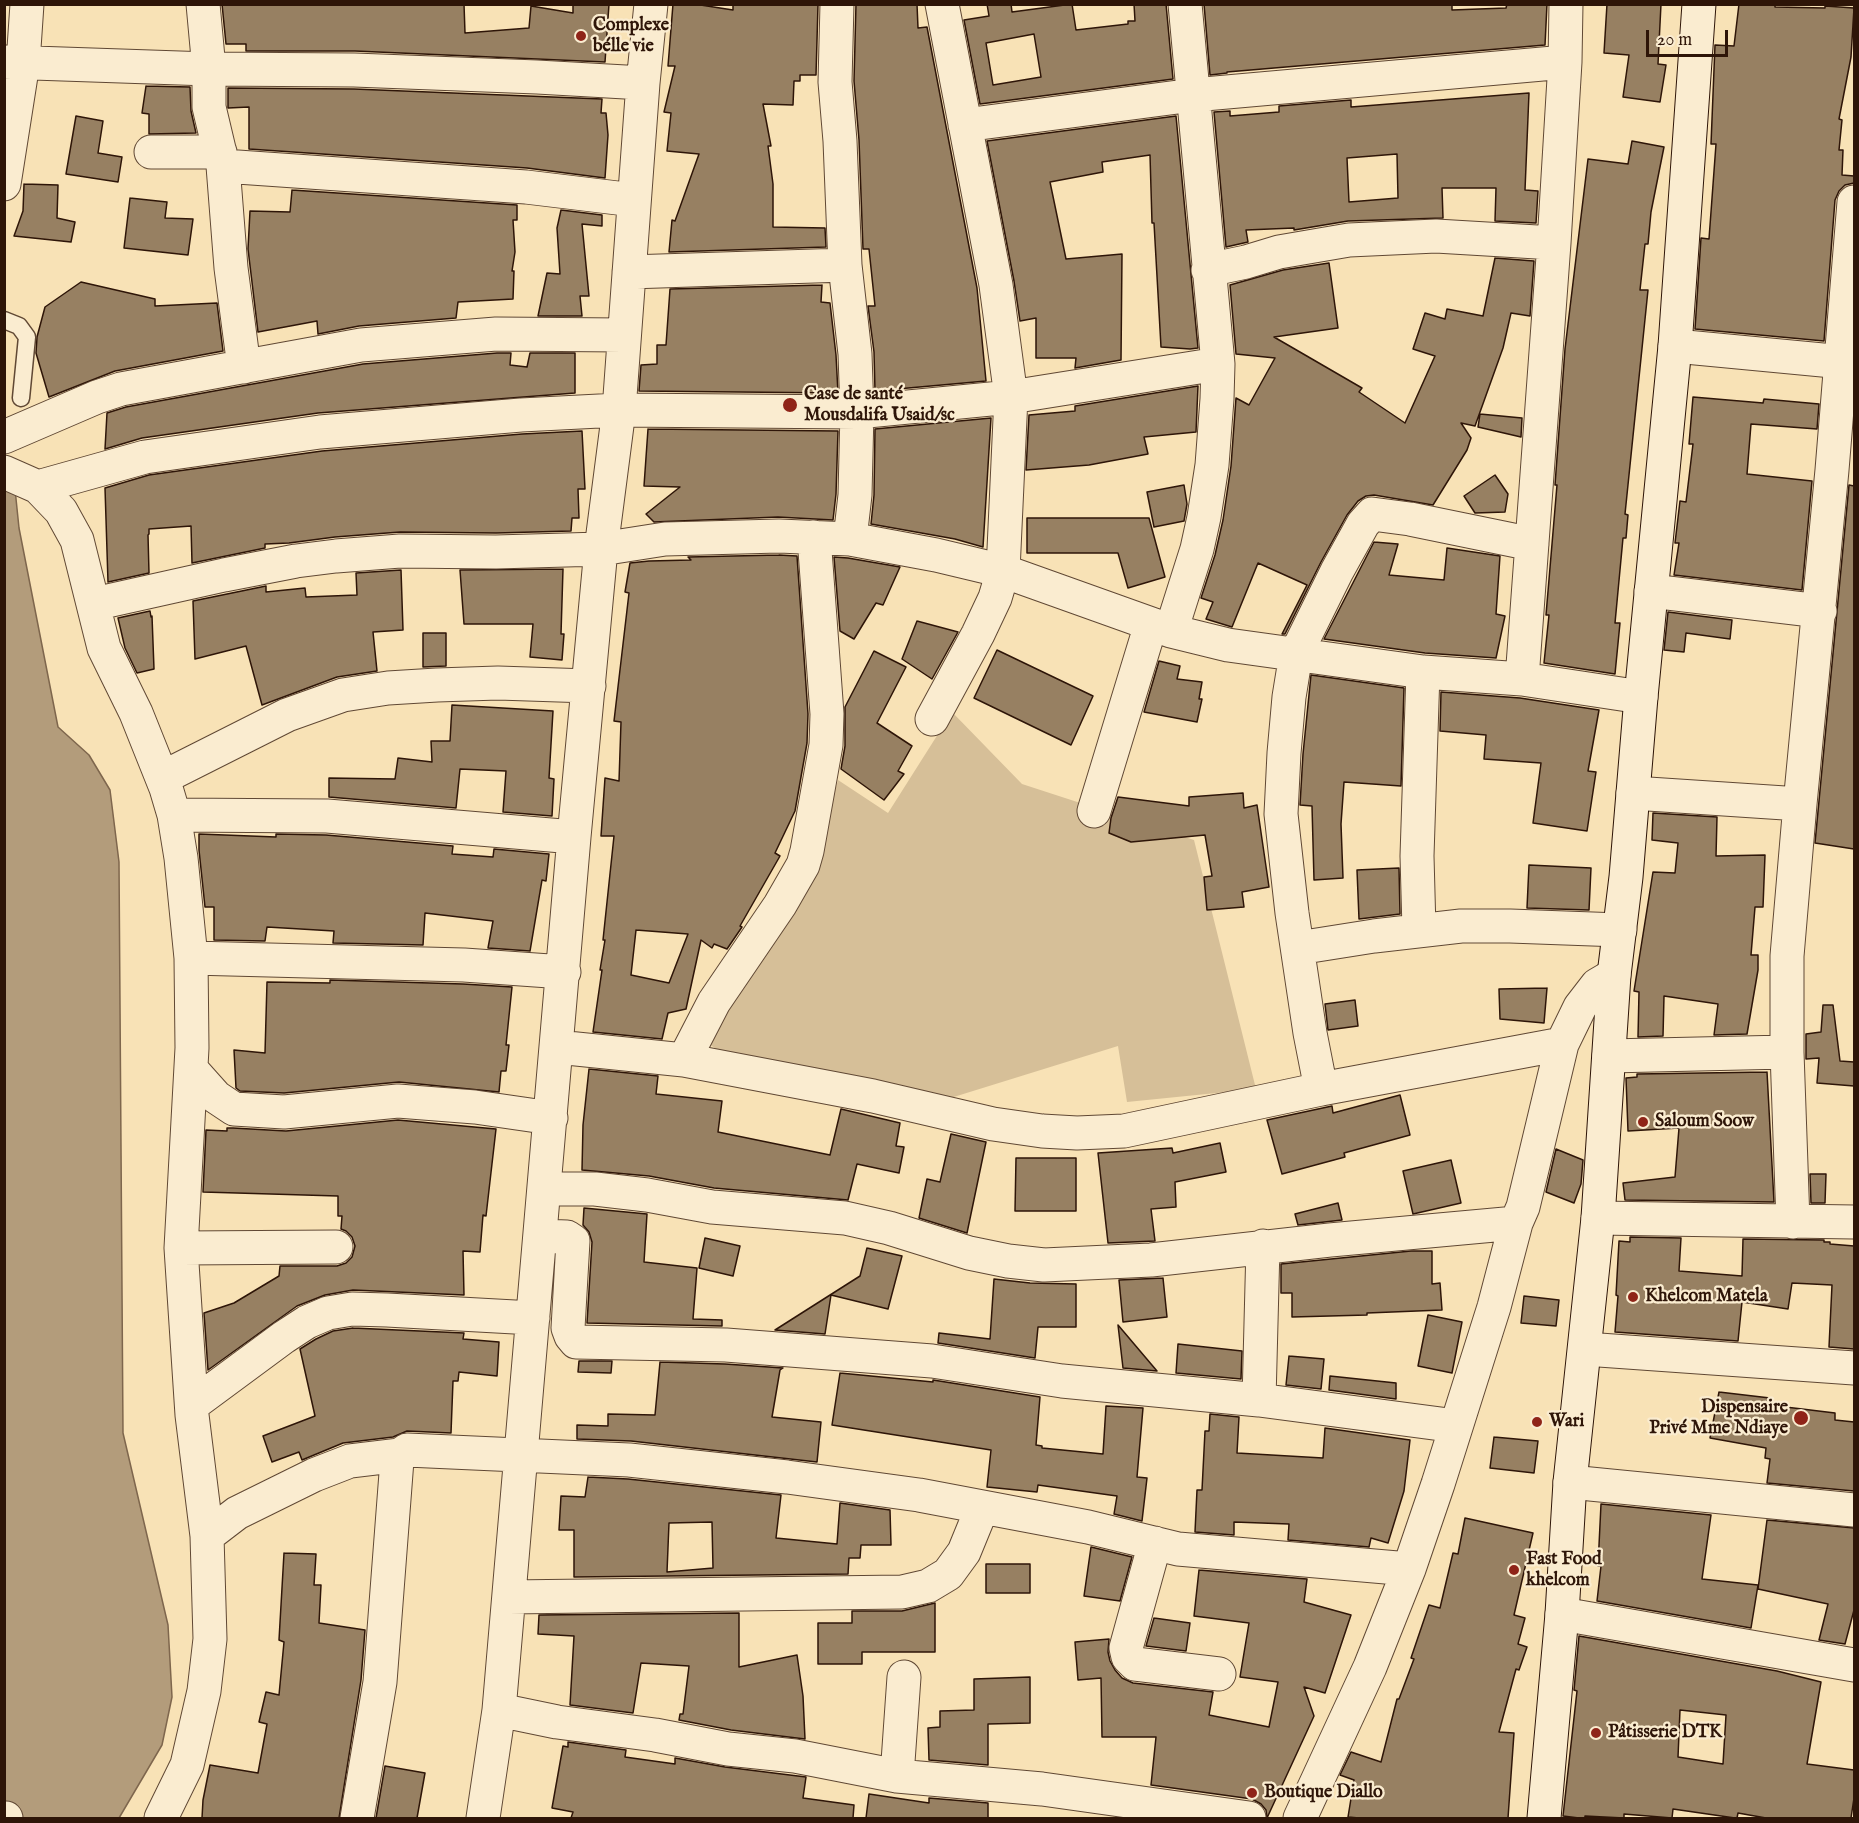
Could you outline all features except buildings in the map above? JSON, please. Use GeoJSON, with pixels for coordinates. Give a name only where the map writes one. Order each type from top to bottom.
{"type":"FeatureCollection","features":[{"type":"Feature","properties":{"kind":"street"},"geometry":{"type":"LineString","coordinates":[[4,184],[14,63],[27,4]]}},
{"type":"Feature","properties":{"kind":"street"},"geometry":{"type":"LineString","coordinates":[[202,4],[209,69],[209,107],[222,159],[231,268],[244,367]]}},
{"type":"Feature","properties":{"kind":"street"},"geometry":{"type":"LineString","coordinates":[[483,1818],[499,1710],[574,837],[601,549],[619,410],[623,335],[651,4]]}},
{"type":"Feature","properties":{"kind":"street"},"geometry":{"type":"LineString","coordinates":[[837,4],[835,82],[845,265],[855,354],[857,412],[855,495],[850,539]]}},
{"type":"Feature","properties":{"kind":"street"},"geometry":{"type":"LineString","coordinates":[[932,719],[978,634],[1003,571],[1011,397],[994,273],[942,4]]}},
{"type":"Feature","properties":{"kind":"street"},"geometry":{"type":"LineString","coordinates":[[1094,811],[1161,627],[1197,549],[1207,500],[1215,428],[1218,364],[1185,4]]}},
{"type":"Feature","properties":{"kind":"street"},"geometry":{"type":"LineString","coordinates":[[1522,679],[1554,243],[1565,62],[1566,4]]}},
{"type":"Feature","properties":{"kind":"street"},"geometry":{"type":"LineString","coordinates":[[1544,1818],[1562,1614],[1570,1482],[1598,1218],[1614,975],[1676,346],[1699,4]]}},
{"type":"Feature","properties":{"kind":"street"},"geometry":{"type":"LineString","coordinates":[[965,125],[1193,95],[1565,62]]}},
{"type":"Feature","properties":{"kind":"street"},"geometry":{"type":"LineString","coordinates":[[14,63],[389,72],[537,77],[643,84]]}},
{"type":"Feature","properties":{"kind":"street"},"geometry":{"type":"LineString","coordinates":[[151,152],[526,187],[634,200]]}},
{"type":"Feature","properties":{"kind":"street"},"geometry":{"type":"LineString","coordinates":[[1792,1222],[1787,1052],[1787,956],[1800,804],[1848,362],[1854,202]]}},
{"type":"Feature","properties":{"kind":"street"},"geometry":{"type":"LineString","coordinates":[[1208,270],[1320,243],[1349,240],[1436,236],[1554,243]]}},
{"type":"Feature","properties":{"kind":"street"},"geometry":{"type":"LineString","coordinates":[[629,272],[845,265]]}},
{"type":"Feature","properties":{"kind":"street"},"geometry":{"type":"LineString","coordinates":[[4,437],[121,389],[361,345],[496,334],[623,335]]}},
{"type":"Feature","properties":{"kind":"street"},"geometry":{"type":"LineString","coordinates":[[1676,346],[1848,362]]}},
{"type":"Feature","properties":{"kind":"street"},"geometry":{"type":"LineString","coordinates":[[38,487],[145,457],[320,432],[521,415],[619,410],[857,412],[1011,397],[1218,364]]}},
{"type":"Feature","properties":{"kind":"street"},"geometry":{"type":"LineString","coordinates":[[4,472],[38,487],[61,510],[77,540],[104,648],[136,713],[162,778],[174,815],[181,858],[191,958],[191,1069],[181,1248],[192,1405],[207,1536],[210,1639],[204,1692],[187,1765],[161,1818]]}},
{"type":"Feature","properties":{"kind":"street"},"geometry":{"type":"LineString","coordinates":[[1321,1089],[1292,913],[1281,804],[1289,697],[1296,654],[1337,571],[1363,524],[1372,514],[1410,519],[1532,544]]}},
{"type":"Feature","properties":{"kind":"street"},"geometry":{"type":"LineString","coordinates":[[94,604],[224,575],[336,555],[400,551],[496,552],[601,549],[665,539],[778,536],[850,539],[936,555],[1003,571],[1161,627],[1228,645],[1423,672],[1522,679],[1641,697]]}},
{"type":"Feature","properties":{"kind":"street"},"geometry":{"type":"LineString","coordinates":[[684,1060],[714,1002],[780,905],[803,865],[807,851],[826,745],[827,714],[814,537]]}},
{"type":"Feature","properties":{"kind":"street"},"geometry":{"type":"LineString","coordinates":[[1652,591],[1820,611]]}},
{"type":"Feature","properties":{"kind":"street"},"geometry":{"type":"LineString","coordinates":[[1419,930],[1417,856],[1423,672]]}},
{"type":"Feature","properties":{"kind":"street"},"geometry":{"type":"LineString","coordinates":[[162,778],[287,716],[343,695],[388,688],[447,684],[589,686]]}},
{"type":"Feature","properties":{"kind":"street"},"geometry":{"type":"LineString","coordinates":[[1633,793],[1800,804]]}},
{"type":"Feature","properties":{"kind":"street"},"geometry":{"type":"LineString","coordinates":[[174,815],[327,816],[574,837]]}},
{"type":"Feature","properties":{"kind":"street"},"geometry":{"type":"LineString","coordinates":[[1298,948],[1461,926],[1620,930]]}},
{"type":"Feature","properties":{"kind":"street"},"geometry":{"type":"LineString","coordinates":[[191,958],[464,965],[564,972]]}},
{"type":"Feature","properties":{"kind":"street"},"geometry":{"type":"LineString","coordinates":[[1300,1818],[1370,1667],[1409,1569],[1494,1307],[1522,1207],[1562,1044],[1580,1007],[1597,985],[1614,975]]}},
{"type":"Feature","properties":{"kind":"street"},"geometry":{"type":"LineString","coordinates":[[557,1047],[684,1060],[873,1096],[993,1124],[1077,1133],[1124,1131],[1321,1089],[1562,1044]]}},
{"type":"Feature","properties":{"kind":"street"},"geometry":{"type":"LineString","coordinates":[[1609,1056],[1787,1052]]}},
{"type":"Feature","properties":{"kind":"street"},"geometry":{"type":"LineString","coordinates":[[191,1069],[216,1097],[234,1109],[284,1112],[398,1101],[475,1107],[551,1118]]}},
{"type":"Feature","properties":{"kind":"street"},"geometry":{"type":"LineString","coordinates":[[545,1189],[595,1189],[647,1195],[732,1210],[845,1218],[889,1228],[969,1253],[1044,1265],[1151,1260],[1263,1246],[1516,1223]]}},
{"type":"Feature","properties":{"kind":"street"},"geometry":{"type":"LineString","coordinates":[[1598,1218],[1854,1222]]}},
{"type":"Feature","properties":{"kind":"street"},"geometry":{"type":"LineString","coordinates":[[541,1236],[567,1237],[573,1241],[568,1328],[576,1342],[726,1345],[850,1353],[932,1361],[1062,1381],[1259,1400],[1456,1426]]}},
{"type":"Feature","properties":{"kind":"street"},"geometry":{"type":"LineString","coordinates":[[1259,1400],[1263,1246]]}},
{"type":"Feature","properties":{"kind":"street"},"geometry":{"type":"LineString","coordinates":[[181,1248],[336,1247]]}},
{"type":"Feature","properties":{"kind":"street"},"geometry":{"type":"LineString","coordinates":[[192,1405],[291,1332],[328,1313],[387,1310],[533,1318]]}},
{"type":"Feature","properties":{"kind":"street"},"geometry":{"type":"LineString","coordinates":[[1585,1350],[1854,1368]]}},
{"type":"Feature","properties":{"kind":"street"},"geometry":{"type":"LineString","coordinates":[[207,1536],[237,1514],[314,1475],[350,1461],[400,1455],[407,1450],[629,1460],[739,1472],[873,1488],[1088,1527],[1186,1550],[1409,1569]]}},
{"type":"Feature","properties":{"kind":"street"},"geometry":{"type":"LineString","coordinates":[[357,1818],[380,1682],[395,1483],[400,1455]]}},
{"type":"Feature","properties":{"kind":"street"},"geometry":{"type":"LineString","coordinates":[[1570,1482],[1854,1510]]}},
{"type":"Feature","properties":{"kind":"street"},"geometry":{"type":"LineString","coordinates":[[509,1597],[902,1592],[928,1586],[948,1574],[964,1552],[982,1508]]}},
{"type":"Feature","properties":{"kind":"street"},"geometry":{"type":"LineString","coordinates":[[1155,1543],[1126,1647],[1128,1657],[1135,1664],[1219,1674]]}},
{"type":"Feature","properties":{"kind":"street"},"geometry":{"type":"LineString","coordinates":[[1562,1614],[1854,1665]]}},
{"type":"Feature","properties":{"kind":"street"},"geometry":{"type":"LineString","coordinates":[[897,1776],[904,1677]]}},
{"type":"Feature","properties":{"kind":"street"},"geometry":{"type":"LineString","coordinates":[[499,1710],[557,1722],[655,1735],[728,1749],[795,1756],[897,1776],[1042,1789],[1119,1810],[1249,1818]]}},
{"type":"Feature","properties":{"kind":"lane"},"geometry":{"type":"LineString","coordinates":[[4,320],[19,326],[27,337],[21,398]]}},
{"type":"Feature","properties":{"kind":"shaded area"},"geometry":{"type":"Polygon","coordinates":[[[4,487],[15,489],[19,528],[58,727],[89,755],[110,790],[119,862],[123,1433],[168,1625],[172,1697],[162,1745],[119,1818],[5,1818],[4,487]]]}},
{"type":"Feature","properties":{"kind":"shaded area"},"geometry":{"type":"Polygon","coordinates":[[[952,712],[1022,784],[1194,840],[1256,1089],[1127,1102],[1118,1046],[944,1100],[739,1067],[703,1039],[815,864],[838,780],[888,813],[952,712]]]}},
{"type":"Feature","properties":{"kind":"place","name":"Complexe bélle vie"},"geometry":{"type":"Point","coordinates":[581,36]}},
{"type":"Feature","properties":{"kind":"place","name":"Case de santé Mousdalifa Usaid/sc"},"geometry":{"type":"Point","coordinates":[790,405]}},
{"type":"Feature","properties":{"kind":"place","name":"Saloum Soow"},"geometry":{"type":"Point","coordinates":[1643,1122]}},
{"type":"Feature","properties":{"kind":"place","name":"Khelcom Matela"},"geometry":{"type":"Point","coordinates":[1633,1297]}},
{"type":"Feature","properties":{"kind":"place","name":"Dispensaire Privé Mme Ndiaye"},"geometry":{"type":"Point","coordinates":[1801,1418]}},
{"type":"Feature","properties":{"kind":"place","name":"Wari"},"geometry":{"type":"Point","coordinates":[1537,1422]}},
{"type":"Feature","properties":{"kind":"place","name":"Fast Food khelcom"},"geometry":{"type":"Point","coordinates":[1514,1570]}},
{"type":"Feature","properties":{"kind":"place","name":"Pâtisserie DTK"},"geometry":{"type":"Point","coordinates":[1596,1733]}},
{"type":"Feature","properties":{"kind":"place","name":"Boutique Diallo"},"geometry":{"type":"Point","coordinates":[1252,1793]}}]}
